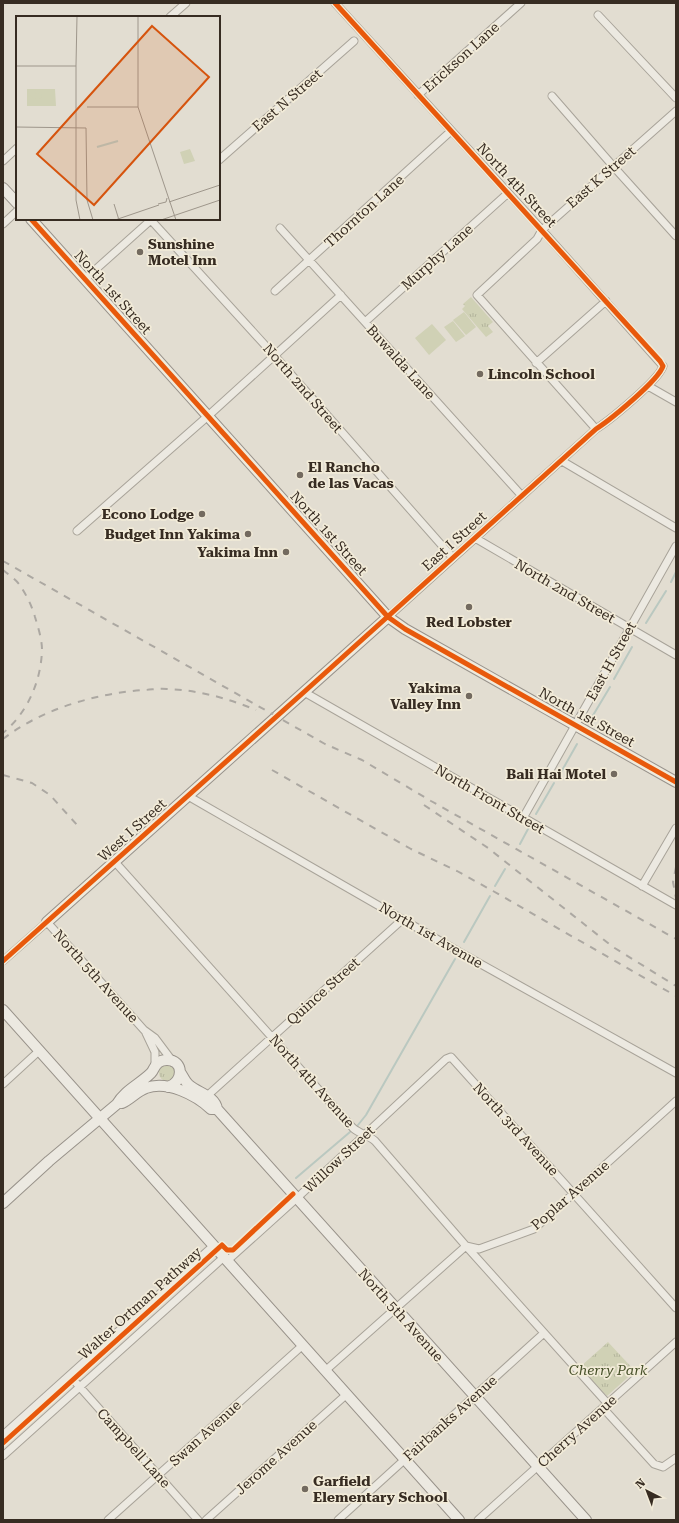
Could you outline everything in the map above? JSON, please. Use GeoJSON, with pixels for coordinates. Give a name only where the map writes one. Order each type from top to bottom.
{"type":"FeatureCollection","features":[{"type":"Feature","properties":{"kind":"main road"},"geometry":{"type":"LineString","coordinates":[[3,188],[16,202]]}},
{"type":"Feature","properties":{"kind":"main road","name":"North 1st Street"},"geometry":{"type":"LineString","coordinates":[[32,220],[388,617],[405,629],[676,782]]}},
{"type":"Feature","properties":{"kind":"main road","name":"East I Street"},"geometry":{"type":"LineString","coordinates":[[277,716],[388,617]]}},
{"type":"Feature","properties":{"kind":"main road","name":"West I Street"},"geometry":{"type":"LineString","coordinates":[[47,922],[277,716]]}},
{"type":"Feature","properties":{"kind":"main road"},"geometry":{"type":"LineString","coordinates":[[3,1010],[459,1520]]}},
{"type":"Feature","properties":{"kind":"main road"},"geometry":{"type":"LineString","coordinates":[[3,1203],[117,1104],[124,1102],[146,1088],[176,1084],[180,1076],[179,1068],[170,1060],[162,1061],[120,1098],[117,1104]]}},
{"type":"Feature","properties":{"kind":"main road"},"geometry":{"type":"LineString","coordinates":[[154,1068],[154,1080],[164,1086]]}},
{"type":"Feature","properties":{"kind":"main road","name":"North 5th Avenue"},"geometry":{"type":"LineString","coordinates":[[180,1072],[189,1085],[207,1096],[216,1104],[216,1109],[586,1520]]}},
{"type":"Feature","properties":{"kind":"main road","name":"North 5th Avenue"},"geometry":{"type":"LineString","coordinates":[[164,1086],[185,1092],[198,1098],[211,1110],[216,1109]]}},
{"type":"Feature","properties":{"kind":"street"},"geometry":{"type":"LineString","coordinates":[[171,16],[186,3]]}},
{"type":"Feature","properties":{"kind":"street","name":"North 4th Street"},"geometry":{"type":"LineString","coordinates":[[334,3],[542,230],[663,366],[662,371],[648,386]]}},
{"type":"Feature","properties":{"kind":"street","name":"Erickson Lane"},"geometry":{"type":"LineString","coordinates":[[418,95],[521,3]]}},
{"type":"Feature","properties":{"kind":"street"},"geometry":{"type":"LineString","coordinates":[[598,15],[676,98]]}},
{"type":"Feature","properties":{"kind":"street","name":"East N Street"},"geometry":{"type":"LineString","coordinates":[[220,159],[354,41]]}},
{"type":"Feature","properties":{"kind":"street"},"geometry":{"type":"LineString","coordinates":[[552,96],[676,236]]}},
{"type":"Feature","properties":{"kind":"street","name":"East K Street"},"geometry":{"type":"LineString","coordinates":[[536,363],[477,295],[536,239],[542,230],[676,111]]}},
{"type":"Feature","properties":{"kind":"street","name":"Thornton Lane"},"geometry":{"type":"LineString","coordinates":[[275,291],[310,261],[451,131]]}},
{"type":"Feature","properties":{"kind":"street"},"geometry":{"type":"LineString","coordinates":[[3,160],[16,149]]}},
{"type":"Feature","properties":{"kind":"street","name":"Murphy Lane"},"geometry":{"type":"LineString","coordinates":[[366,322],[508,193]]}},
{"type":"Feature","properties":{"kind":"street"},"geometry":{"type":"LineString","coordinates":[[3,224],[16,212]]}},
{"type":"Feature","properties":{"kind":"street"},"geometry":{"type":"LineString","coordinates":[[85,279],[150,220]]}},
{"type":"Feature","properties":{"kind":"street","name":"North 2nd Street"},"geometry":{"type":"LineString","coordinates":[[152,220],[274,355],[453,558]]}},
{"type":"Feature","properties":{"kind":"street","name":"Buwalda Lane"},"geometry":{"type":"LineString","coordinates":[[280,228],[522,496]]}},
{"type":"Feature","properties":{"kind":"street"},"geometry":{"type":"LineString","coordinates":[[77,531],[208,416],[341,295]]}},
{"type":"Feature","properties":{"kind":"street"},"geometry":{"type":"LineString","coordinates":[[596,429],[536,363],[606,301]]}},
{"type":"Feature","properties":{"kind":"street"},"geometry":{"type":"LineString","coordinates":[[648,386],[676,402]]}},
{"type":"Feature","properties":{"kind":"street","name":"East I Street"},"geometry":{"type":"LineString","coordinates":[[388,617],[596,429],[604,424],[648,386]]}},
{"type":"Feature","properties":{"kind":"street"},"geometry":{"type":"LineString","coordinates":[[562,461],[676,528]]}},
{"type":"Feature","properties":{"kind":"street","name":"North 2nd Street"},"geometry":{"type":"LineString","coordinates":[[475,538],[676,655]]}},
{"type":"Feature","properties":{"kind":"street","name":"East H Street"},"geometry":{"type":"LineString","coordinates":[[523,818],[676,546]]}},
{"type":"Feature","properties":{"kind":"street","name":"North Front Street"},"geometry":{"type":"LineString","coordinates":[[304,692],[676,905]]}},
{"type":"Feature","properties":{"kind":"street","name":"North 1st Avenue"},"geometry":{"type":"LineString","coordinates":[[188,796],[676,1073]]}},
{"type":"Feature","properties":{"kind":"street"},"geometry":{"type":"LineString","coordinates":[[642,886],[676,828]]}},
{"type":"Feature","properties":{"kind":"street","name":"North 4th Avenue"},"geometry":{"type":"LineString","coordinates":[[115,862],[353,1128],[359,1133],[375,1141],[544,1333],[654,1464],[663,1467],[676,1458]]}},
{"type":"Feature","properties":{"kind":"street","name":"Quince Street"},"geometry":{"type":"LineString","coordinates":[[207,1096],[403,919]]}},
{"type":"Feature","properties":{"kind":"street","name":"West I Street"},"geometry":{"type":"LineString","coordinates":[[3,961],[47,922]]}},
{"type":"Feature","properties":{"kind":"street","name":"North 5th Avenue"},"geometry":{"type":"LineString","coordinates":[[47,922],[144,1030],[155,1038],[173,1062]]}},
{"type":"Feature","properties":{"kind":"street","name":"North 5th Avenue"},"geometry":{"type":"LineString","coordinates":[[144,1030],[155,1052],[154,1068]]}},
{"type":"Feature","properties":{"kind":"street"},"geometry":{"type":"LineString","coordinates":[[3,1084],[40,1050]]}},
{"type":"Feature","properties":{"kind":"street","name":"Willow Street"},"geometry":{"type":"LineString","coordinates":[[3,1456],[79,1386],[297,1198],[446,1059],[451,1057]]}},
{"type":"Feature","properties":{"kind":"street","name":"North 3rd Avenue"},"geometry":{"type":"LineString","coordinates":[[451,1057],[676,1308]]}},
{"type":"Feature","properties":{"kind":"street","name":"Poplar Avenue"},"geometry":{"type":"LineString","coordinates":[[466,1246],[479,1249],[534,1228],[676,1101]]}},
{"type":"Feature","properties":{"kind":"street"},"geometry":{"type":"LineString","coordinates":[[3,1436],[213,1246]]}},
{"type":"Feature","properties":{"kind":"street"},"geometry":{"type":"LineString","coordinates":[[326,1371],[466,1246]]}},
{"type":"Feature","properties":{"kind":"street","name":"Fairbanks Avenue"},"geometry":{"type":"LineString","coordinates":[[338,1520],[544,1333]]}},
{"type":"Feature","properties":{"kind":"street","name":"Cherry Avenue"},"geometry":{"type":"LineString","coordinates":[[478,1520],[676,1342]]}},
{"type":"Feature","properties":{"kind":"street","name":"Swan Avenue"},"geometry":{"type":"LineString","coordinates":[[108,1520],[303,1346]]}},
{"type":"Feature","properties":{"kind":"street","name":"Campbell Lane"},"geometry":{"type":"LineString","coordinates":[[70,1376],[198,1520]]}},
{"type":"Feature","properties":{"kind":"street","name":"Jerome Avenue"},"geometry":{"type":"LineString","coordinates":[[206,1520],[347,1394]]}},
{"type":"Feature","properties":{"kind":"green space"},"geometry":{"type":"Polygon","coordinates":[[[471,297],[493,322],[488,326],[493,332],[486,337],[462,309],[465,306],[463,304],[471,297]]]}},
{"type":"Feature","properties":{"kind":"green space"},"geometry":{"type":"Polygon","coordinates":[[[464,312],[476,327],[466,335],[453,320],[464,312]]]}},
{"type":"Feature","properties":{"kind":"green space"},"geometry":{"type":"Polygon","coordinates":[[[453,321],[465,336],[456,342],[444,327],[453,321]]]}},
{"type":"Feature","properties":{"kind":"green space"},"geometry":{"type":"Polygon","coordinates":[[[432,324],[446,340],[429,355],[415,338],[432,324]]]}},
{"type":"Feature","properties":{"kind":"green space"},"geometry":{"type":"Polygon","coordinates":[[[167,1065],[174,1070],[175,1073],[170,1080],[167,1081],[160,1076],[159,1073],[164,1066],[167,1065]]]}},
{"type":"Feature","properties":{"kind":"green space","name":"Cherry Park"},"geometry":{"type":"Polygon","coordinates":[[[608,1342],[635,1371],[607,1396],[580,1367],[608,1342]]]}},
{"type":"Feature","properties":{"kind":"waterway"},"geometry":{"type":"LineString","coordinates":[[671,582],[676,572]]}},
{"type":"Feature","properties":{"kind":"waterway"},"geometry":{"type":"LineString","coordinates":[[646,623],[666,591]]}},
{"type":"Feature","properties":{"kind":"waterway"},"geometry":{"type":"LineString","coordinates":[[614,679],[632,647]]}},
{"type":"Feature","properties":{"kind":"waterway"},"geometry":{"type":"LineString","coordinates":[[592,717],[610,687]]}},
{"type":"Feature","properties":{"kind":"waterway"},"geometry":{"type":"LineString","coordinates":[[560,774],[577,744]]}},
{"type":"Feature","properties":{"kind":"waterway"},"geometry":{"type":"LineString","coordinates":[[536,814],[554,783]]}},
{"type":"Feature","properties":{"kind":"waterway"},"geometry":{"type":"LineString","coordinates":[[520,844],[528,829]]}},
{"type":"Feature","properties":{"kind":"waterway"},"geometry":{"type":"LineString","coordinates":[[495,886],[505,869]]}},
{"type":"Feature","properties":{"kind":"waterway"},"geometry":{"type":"LineString","coordinates":[[464,942],[490,896]]}},
{"type":"Feature","properties":{"kind":"waterway"},"geometry":{"type":"LineString","coordinates":[[358,1125],[366,1115],[455,959]]}},
{"type":"Feature","properties":{"kind":"waterway"},"geometry":{"type":"LineString","coordinates":[[296,1178],[350,1132]]}},
{"type":"Feature","properties":{"kind":"railway"},"geometry":{"type":"LineString","coordinates":[[3,561],[325,744],[362,760],[431,801],[676,939]]}},
{"type":"Feature","properties":{"kind":"railway"},"geometry":{"type":"LineString","coordinates":[[3,570],[19,584],[28,600],[39,629],[42,650],[39,674],[31,696],[19,716],[3,733]]}},
{"type":"Feature","properties":{"kind":"railway"},"geometry":{"type":"LineString","coordinates":[[3,739],[18,728],[52,711],[87,699],[125,692],[161,689],[190,691],[223,698],[256,710]]}},
{"type":"Feature","properties":{"kind":"railway"},"geometry":{"type":"LineString","coordinates":[[272,770],[411,849],[457,871],[493,891],[676,996]]}},
{"type":"Feature","properties":{"kind":"railway"},"geometry":{"type":"LineString","coordinates":[[3,775],[32,783],[50,795],[78,826]]}},
{"type":"Feature","properties":{"kind":"railway"},"geometry":{"type":"LineString","coordinates":[[424,805],[488,848],[613,947],[676,986]]}},
{"type":"Feature","properties":{"kind":"railway"},"geometry":{"type":"LineString","coordinates":[[676,867],[673,882],[676,898]]}},
{"type":"Feature","properties":{"kind":"cycle path"},"geometry":{"type":"LineString","coordinates":[[3,961],[596,429],[644,390],[660,372],[663,366],[335,3]]}},
{"type":"Feature","properties":{"kind":"cycle path"},"geometry":{"type":"LineString","coordinates":[[32,220],[388,617],[405,629],[676,782]]}},
{"type":"Feature","properties":{"kind":"cycle path","name":"Walter Ortman Pathway"},"geometry":{"type":"LineString","coordinates":[[3,1443],[222,1245],[227,1250],[233,1250],[293,1194]]}},
{"type":"Feature","properties":{"kind":"place","name":"Sunshine Motel Inn"},"geometry":{"type":"Point","coordinates":[140,252]}},
{"type":"Feature","properties":{"kind":"place","name":"Lincoln School"},"geometry":{"type":"Point","coordinates":[480,374]}},
{"type":"Feature","properties":{"kind":"place","name":"El Rancho de las Vacas"},"geometry":{"type":"Point","coordinates":[300,475]}},
{"type":"Feature","properties":{"kind":"place","name":"Econo Lodge"},"geometry":{"type":"Point","coordinates":[202,514]}},
{"type":"Feature","properties":{"kind":"place","name":"Budget Inn Yakima"},"geometry":{"type":"Point","coordinates":[248,534]}},
{"type":"Feature","properties":{"kind":"place","name":"Yakima Inn"},"geometry":{"type":"Point","coordinates":[286,552]}},
{"type":"Feature","properties":{"kind":"place","name":"Red Lobster"},"geometry":{"type":"Point","coordinates":[469,607]}},
{"type":"Feature","properties":{"kind":"place","name":"Yakima Valley Inn"},"geometry":{"type":"Point","coordinates":[469,696]}},
{"type":"Feature","properties":{"kind":"place","name":"Bali Hai Motel"},"geometry":{"type":"Point","coordinates":[614,774]}},
{"type":"Feature","properties":{"kind":"place","name":"Garfield Elementary School"},"geometry":{"type":"Point","coordinates":[305,1489]}}]}
